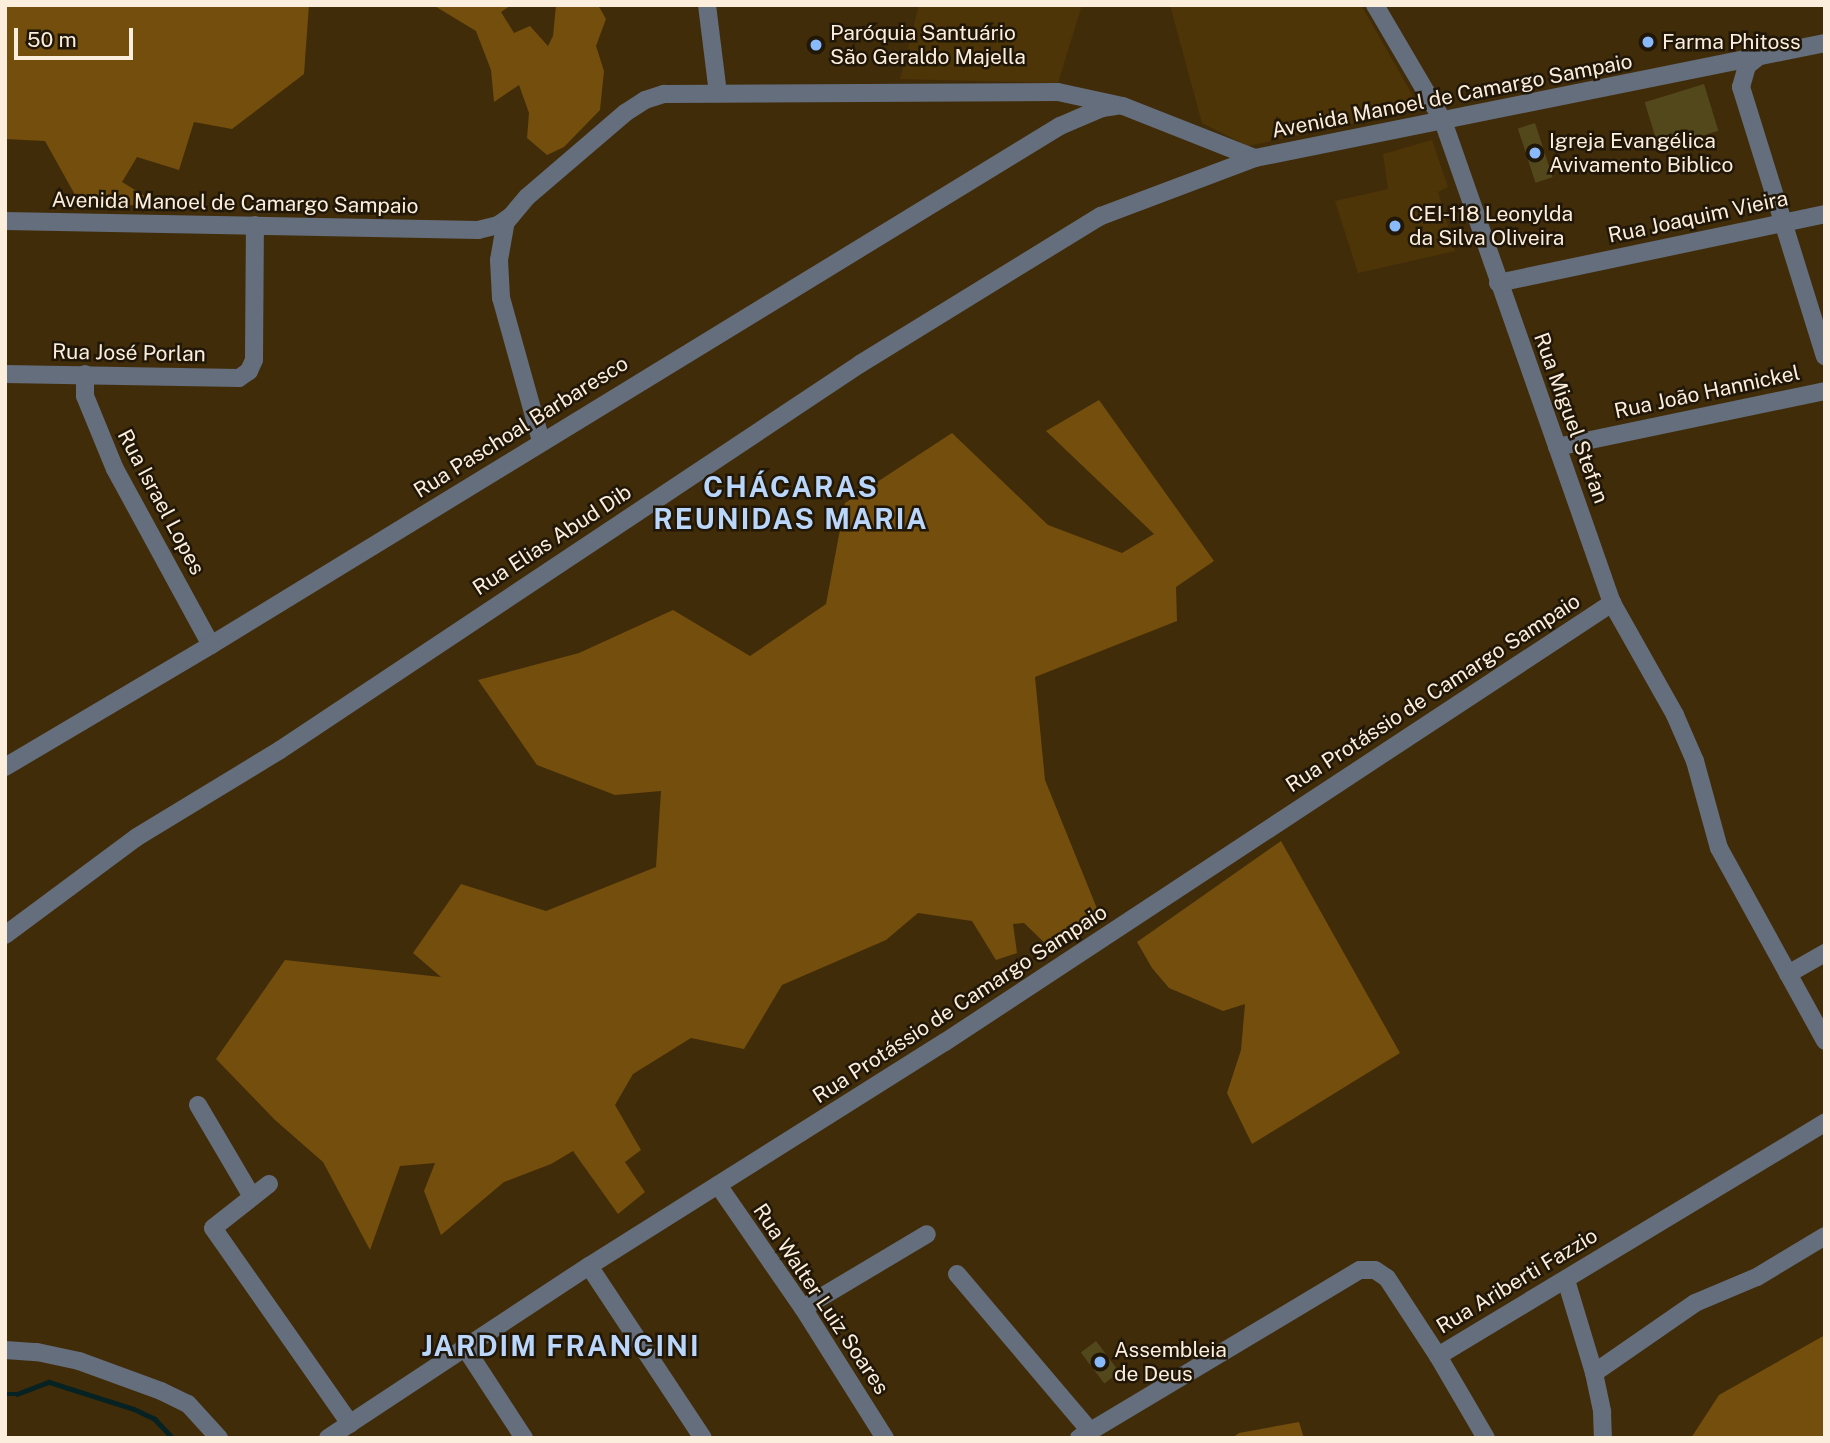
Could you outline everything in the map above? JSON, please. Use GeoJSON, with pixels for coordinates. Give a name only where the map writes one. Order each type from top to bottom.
{"type":"FeatureCollection","features":[{"type":"Feature","properties":{"kind":"street"},"geometry":{"type":"LineString","coordinates":[[707,5],[718,93]]}},
{"type":"Feature","properties":{"kind":"street","name":"Rua Miguel Stefan"},"geometry":{"type":"LineString","coordinates":[[1375,5],[1443,121],[1612,603],[1675,715],[1695,761],[1719,848],[1825,1041]]}},
{"type":"Feature","properties":{"kind":"street","name":"Avenida Manoel de Camargo Sampaio"},"geometry":{"type":"LineString","coordinates":[[5,221],[464,230],[492,228],[511,215],[527,197],[645,100],[664,94],[1058,92],[1123,106],[1255,158],[1825,43]]}},
{"type":"Feature","properties":{"kind":"street"},"geometry":{"type":"LineString","coordinates":[[1741,87],[1747,66],[1762,55]]}},
{"type":"Feature","properties":{"kind":"street"},"geometry":{"type":"LineString","coordinates":[[1705,68],[1726,74],[1741,87],[1825,356]]}},
{"type":"Feature","properties":{"kind":"street"},"geometry":{"type":"LineString","coordinates":[[1058,92],[1064,109],[1060,126]]}},
{"type":"Feature","properties":{"kind":"street","name":"Rua Paschoal Barbaresco"},"geometry":{"type":"LineString","coordinates":[[5,767],[211,645],[1060,126],[1102,108],[1123,106]]}},
{"type":"Feature","properties":{"kind":"street","name":"Rua Elias Abud Dib"},"geometry":{"type":"LineString","coordinates":[[5,936],[137,837],[280,750],[860,363],[1101,216],[1255,158]]}},
{"type":"Feature","properties":{"kind":"street","name":"Rua Joaquim Vieira"},"geometry":{"type":"LineString","coordinates":[[1499,283],[1825,214]]}},
{"type":"Feature","properties":{"kind":"street","name":"Avenida Manoel de Camargo Sampaio"},"geometry":{"type":"LineString","coordinates":[[464,230],[502,240],[511,215]]}},
{"type":"Feature","properties":{"kind":"street","name":"Rua José Porlan"},"geometry":{"type":"LineString","coordinates":[[5,374],[239,378],[249,371],[254,360],[255,225]]}},
{"type":"Feature","properties":{"kind":"street"},"geometry":{"type":"LineString","coordinates":[[502,240],[501,298],[541,441]]}},
{"type":"Feature","properties":{"kind":"street","name":"Rua Israel Lopes"},"geometry":{"type":"LineString","coordinates":[[85,374],[85,396],[114,469],[211,645]]}},
{"type":"Feature","properties":{"kind":"street","name":"Rua João Hannickel"},"geometry":{"type":"LineString","coordinates":[[1557,447],[1825,391]]}},
{"type":"Feature","properties":{"kind":"street","name":"Rua Protássio de Camargo Sampaio"},"geometry":{"type":"LineString","coordinates":[[338,1433],[464,1346],[945,1042],[1612,603]]}},
{"type":"Feature","properties":{"kind":"street"},"geometry":{"type":"LineString","coordinates":[[1788,974],[1825,953]]}},
{"type":"Feature","properties":{"kind":"street"},"geometry":{"type":"LineString","coordinates":[[198,1105],[251,1195]]}},
{"type":"Feature","properties":{"kind":"street","name":"Rua Ariberti Fazzio"},"geometry":{"type":"LineString","coordinates":[[1085,1434],[1360,1270],[1375,1270],[1387,1278],[1438,1356],[1825,1123]]}},
{"type":"Feature","properties":{"kind":"street"},"geometry":{"type":"LineString","coordinates":[[269,1184],[251,1195],[213,1228],[338,1433]]}},
{"type":"Feature","properties":{"kind":"street","name":"Rua Walter Luiz Soares"},"geometry":{"type":"LineString","coordinates":[[718,1185],[803,1308],[885,1438]]}},
{"type":"Feature","properties":{"kind":"street"},"geometry":{"type":"LineString","coordinates":[[803,1308],[927,1234]]}},
{"type":"Feature","properties":{"kind":"street"},"geometry":{"type":"LineString","coordinates":[[1594,1373],[1695,1303],[1757,1277],[1825,1236]]}},
{"type":"Feature","properties":{"kind":"street"},"geometry":{"type":"LineString","coordinates":[[589,1266],[703,1438]]}},
{"type":"Feature","properties":{"kind":"street"},"geometry":{"type":"LineString","coordinates":[[957,1274],[1085,1434]]}},
{"type":"Feature","properties":{"kind":"street"},"geometry":{"type":"LineString","coordinates":[[1566,1280],[1594,1373],[1602,1412],[1603,1438]]}},
{"type":"Feature","properties":{"kind":"street"},"geometry":{"type":"LineString","coordinates":[[464,1346],[524,1438]]}},
{"type":"Feature","properties":{"kind":"street"},"geometry":{"type":"LineString","coordinates":[[5,1350],[37,1352],[79,1361],[161,1391],[188,1404],[219,1438]]}},
{"type":"Feature","properties":{"kind":"street"},"geometry":{"type":"LineString","coordinates":[[1438,1356],[1486,1438]]}},
{"type":"Feature","properties":{"kind":"shaded area"},"geometry":{"type":"Polygon","coordinates":[[[5,5],[309,5],[304,74],[232,129],[194,122],[179,170],[137,157],[122,182],[163,207],[79,202],[45,141],[5,139],[5,5]]]}},
{"type":"Feature","properties":{"kind":"shaded area"},"geometry":{"type":"Polygon","coordinates":[[[433,5],[511,5],[501,12],[514,33],[530,26],[548,46],[553,36],[556,5],[598,5],[606,19],[596,46],[604,71],[600,110],[564,147],[547,155],[527,138],[529,113],[519,85],[494,102],[491,70],[476,31],[433,5]]]}},
{"type":"Feature","properties":{"kind":"shaded area"},"geometry":{"type":"Polygon","coordinates":[[[919,5],[1082,5],[1058,83],[900,79],[919,5]]]}},
{"type":"Feature","properties":{"kind":"shaded area"},"geometry":{"type":"Polygon","coordinates":[[[1170,5],[1361,5],[1417,103],[1414,111],[1248,146],[1202,123],[1170,5]]]}},
{"type":"Feature","properties":{"kind":"shaded area","name":"CEI-118 Leonylda da Silva Oliveira"},"geometry":{"type":"Polygon","coordinates":[[[1432,140],[1448,187],[1438,192],[1455,251],[1358,273],[1335,201],[1388,189],[1383,154],[1432,140]]]}},
{"type":"Feature","properties":{"kind":"shaded area"},"geometry":{"type":"Polygon","coordinates":[[[1099,400],[1214,561],[1176,587],[1177,621],[1035,677],[1045,780],[1098,911],[1083,935],[1050,948],[1024,923],[1013,924],[1017,953],[996,960],[972,921],[918,913],[886,940],[782,985],[744,1049],[691,1038],[633,1074],[615,1105],[641,1150],[625,1162],[645,1192],[618,1214],[573,1151],[551,1164],[504,1182],[441,1235],[424,1191],[435,1163],[400,1166],[370,1250],[323,1162],[275,1120],[216,1059],[285,960],[441,977],[413,953],[461,884],[546,911],[656,867],[661,791],[615,795],[537,765],[478,680],[579,653],[673,610],[750,656],[826,604],[845,503],[952,433],[1048,525],[1122,553],[1154,534],[1046,431],[1099,400]]]}},
{"type":"Feature","properties":{"kind":"shaded area"},"geometry":{"type":"Polygon","coordinates":[[[1281,841],[1400,1053],[1252,1144],[1227,1093],[1241,1050],[1245,1004],[1223,1011],[1169,988],[1152,968],[1137,942],[1281,841]]]}},
{"type":"Feature","properties":{"kind":"shaded area"},"geometry":{"type":"Polygon","coordinates":[[[1825,1335],[1825,1438],[1691,1438],[1719,1395],[1825,1335]]]}},
{"type":"Feature","properties":{"kind":"shaded area"},"geometry":{"type":"Polygon","coordinates":[[[1299,1422],[1304,1438],[1232,1438],[1239,1433],[1299,1422]]]}},
{"type":"Feature","properties":{"kind":"building"},"geometry":{"type":"Polygon","coordinates":[[[1704,84],[1718,131],[1659,149],[1645,102],[1704,84]]]}},
{"type":"Feature","properties":{"kind":"building","name":"Igreja Evangélica Avivamento Biblico"},"geometry":{"type":"Polygon","coordinates":[[[1535,123],[1553,177],[1535,183],[1518,129],[1535,123]]]}},
{"type":"Feature","properties":{"kind":"building","name":"Assembleia de Deus"},"geometry":{"type":"Polygon","coordinates":[[[1096,1341],[1119,1372],[1104,1384],[1081,1352],[1096,1341]]]}},
{"type":"Feature","properties":{"kind":"waterway"},"geometry":{"type":"LineString","coordinates":[[5,1394],[17,1394],[49,1382],[134,1409],[155,1419],[173,1438]]}},
{"type":"Feature","properties":{"kind":"place","name":"Farma Phitoss"},"geometry":{"type":"Point","coordinates":[1648,42]}},
{"type":"Feature","properties":{"kind":"place","name":"Paróquia Santuário São Geraldo Majella"},"geometry":{"type":"Point","coordinates":[816,45]}},
{"type":"Feature","properties":{"kind":"place","name":"Igreja Evangélica Avivamento Biblico"},"geometry":{"type":"Point","coordinates":[1535,153]}},
{"type":"Feature","properties":{"kind":"place","name":"CEI-118 Leonylda da Silva Oliveira"},"geometry":{"type":"Point","coordinates":[1395,226]}},
{"type":"Feature","properties":{"kind":"place","name":"Assembleia de Deus"},"geometry":{"type":"Point","coordinates":[1100,1362]}},
{"type":"Feature","properties":{"kind":"district","name":"CHÁCARAS REUNIDAS MARIA"},"geometry":{"type":"Point","coordinates":[791,503]}},
{"type":"Feature","properties":{"kind":"district","name":"JARDIM FRANCINI"},"geometry":{"type":"Point","coordinates":[561,1346]}}]}
